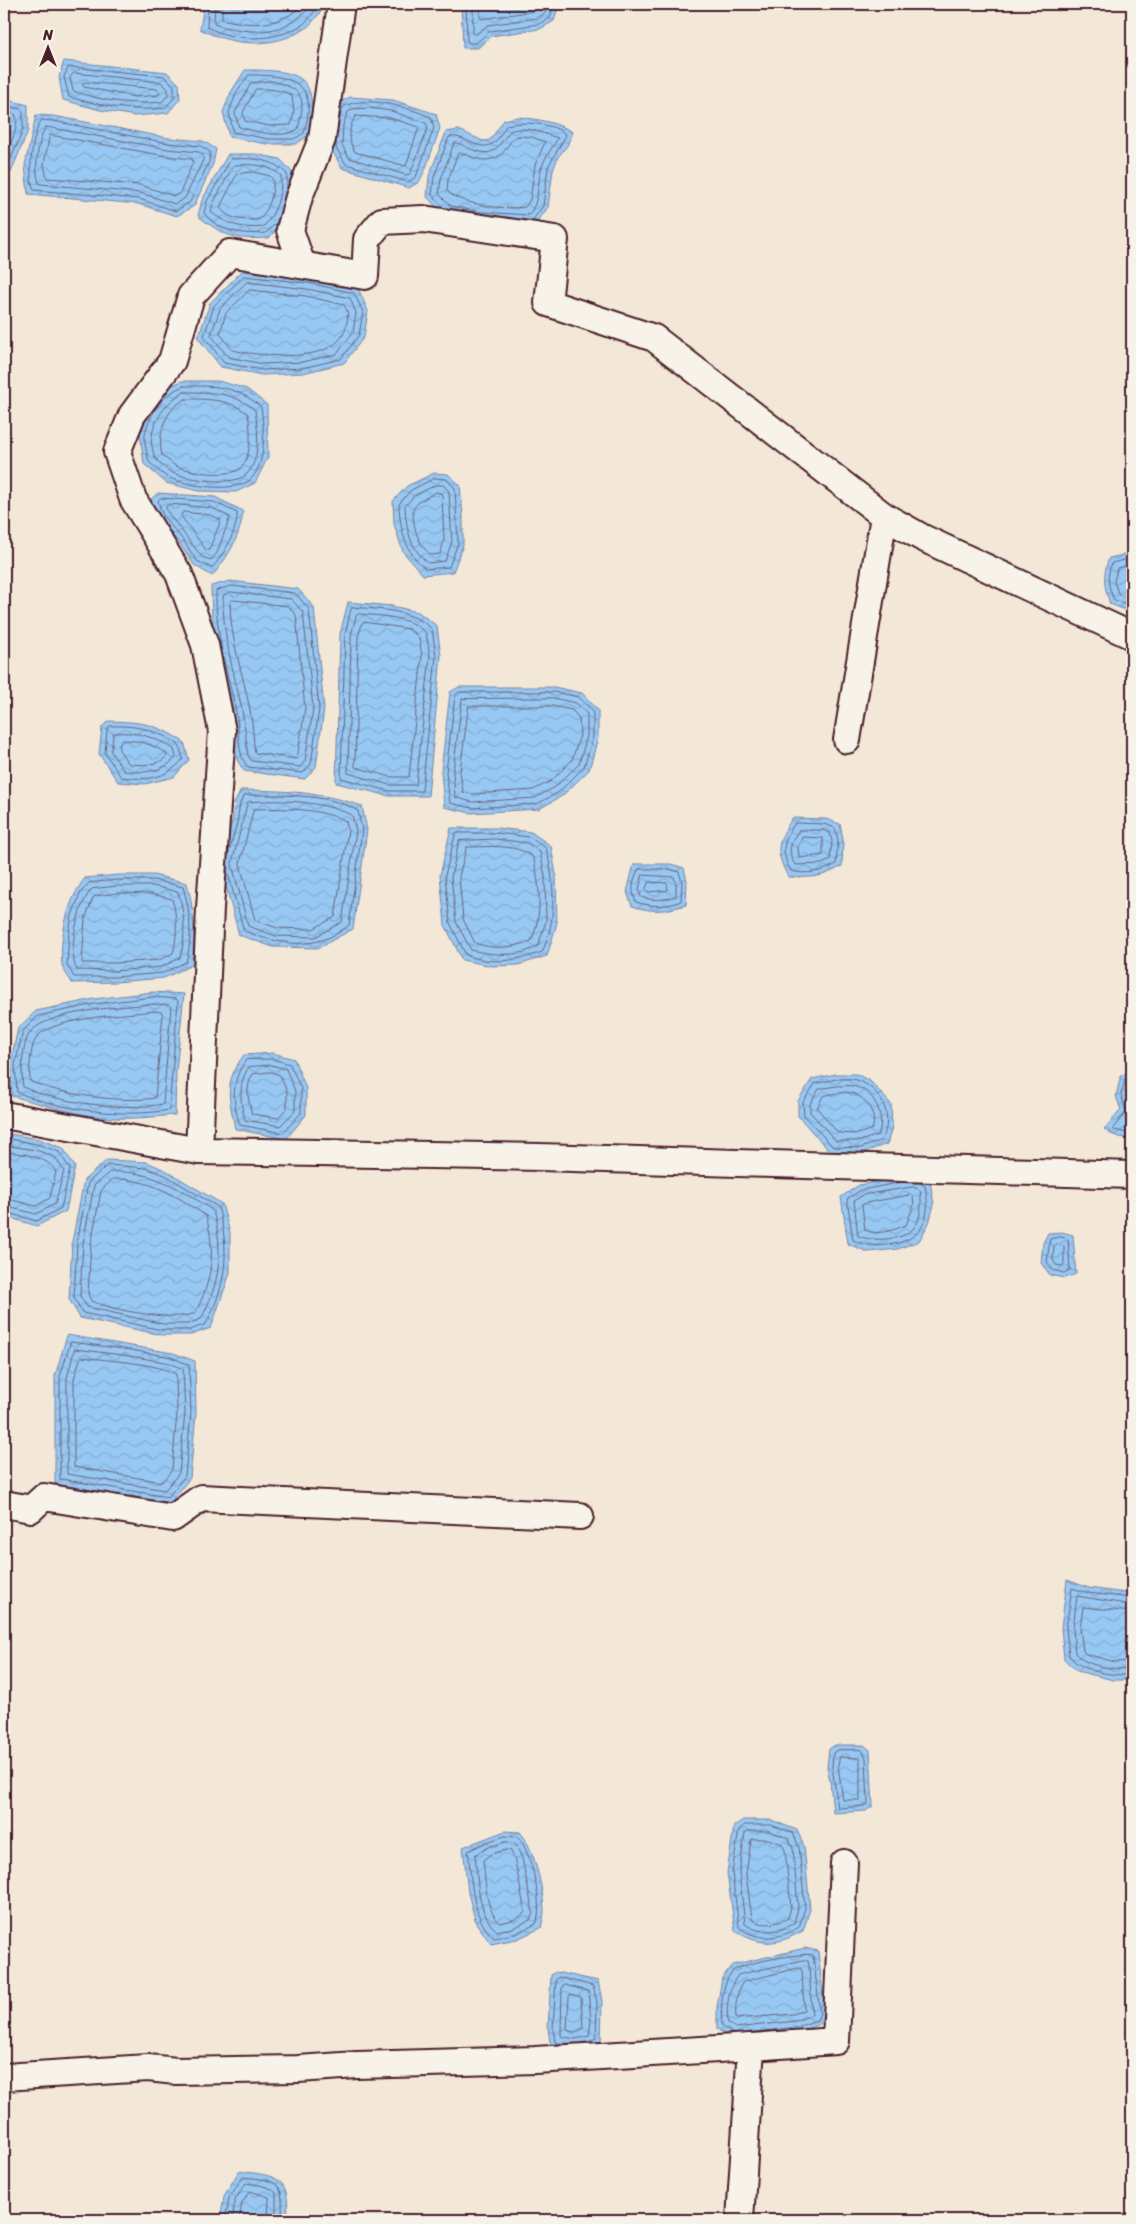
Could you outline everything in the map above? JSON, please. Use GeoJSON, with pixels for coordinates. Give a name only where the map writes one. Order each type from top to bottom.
{"type":"FeatureCollection","features":[{"type":"Feature","properties":{"kind":"street"},"geometry":{"type":"LineString","coordinates":[[302,265],[290,230],[299,197],[322,139],[341,4]]}},
{"type":"Feature","properties":{"kind":"street"},"geometry":{"type":"LineString","coordinates":[[199,1151],[210,908],[222,731],[205,646],[179,574],[133,499],[117,452],[132,415],[172,361],[191,296],[230,253],[365,276],[367,239],[382,221],[422,218],[555,239],[548,303],[654,338],[884,516],[923,538],[1132,636]]}},
{"type":"Feature","properties":{"kind":"street"},"geometry":{"type":"LineString","coordinates":[[847,740],[884,516]]}},
{"type":"Feature","properties":{"kind":"street"},"geometry":{"type":"LineString","coordinates":[[4,1115],[199,1151],[560,1158],[1132,1175]]}},
{"type":"Feature","properties":{"kind":"street"},"geometry":{"type":"LineString","coordinates":[[4,1504],[31,1508],[44,1497],[173,1518],[201,1498],[580,1516]]}},
{"type":"Feature","properties":{"kind":"street"},"geometry":{"type":"LineString","coordinates":[[4,2077],[148,2068],[176,2071],[298,2069],[357,2065],[535,2060],[751,2048],[836,2041],[844,1863]]}},
{"type":"Feature","properties":{"kind":"street"},"geometry":{"type":"LineString","coordinates":[[740,2220],[751,2048]]}},
{"type":"Feature","properties":{"kind":"water"},"geometry":{"type":"Polygon","coordinates":[[[204,4],[323,4],[323,9],[308,27],[293,35],[280,40],[252,43],[225,39],[200,29],[204,4]]]}},
{"type":"Feature","properties":{"kind":"water"},"geometry":{"type":"Polygon","coordinates":[[[461,4],[559,4],[554,21],[540,29],[491,36],[478,48],[463,48],[461,4]]]}},
{"type":"Feature","properties":{"kind":"water"},"geometry":{"type":"Polygon","coordinates":[[[64,61],[167,72],[179,84],[180,99],[168,113],[135,116],[100,110],[63,100],[59,77],[64,61]]]}},
{"type":"Feature","properties":{"kind":"water"},"geometry":{"type":"Polygon","coordinates":[[[245,70],[280,72],[293,75],[302,80],[308,88],[311,100],[309,135],[296,144],[267,144],[229,137],[223,112],[231,92],[245,70]]]}},
{"type":"Feature","properties":{"kind":"water"},"geometry":{"type":"Polygon","coordinates":[[[350,97],[393,100],[436,114],[440,128],[419,182],[409,188],[342,168],[331,149],[339,103],[350,97]]]}},
{"type":"Feature","properties":{"kind":"water"},"geometry":{"type":"Polygon","coordinates":[[[4,99],[28,105],[28,131],[4,189],[4,99]]]}},
{"type":"Feature","properties":{"kind":"water"},"geometry":{"type":"Polygon","coordinates":[[[36,115],[54,116],[169,138],[203,141],[216,149],[213,164],[194,206],[177,216],[138,204],[28,194],[25,165],[36,115]]]}},
{"type":"Feature","properties":{"kind":"water"},"geometry":{"type":"Polygon","coordinates":[[[518,117],[546,122],[573,132],[567,146],[558,157],[553,170],[548,207],[534,227],[445,216],[427,197],[429,176],[446,132],[459,130],[483,141],[490,140],[504,120],[518,117]]]}},
{"type":"Feature","properties":{"kind":"water"},"geometry":{"type":"Polygon","coordinates":[[[228,154],[255,154],[280,159],[292,172],[291,191],[287,208],[280,223],[269,238],[230,236],[198,216],[202,200],[228,154]]]}},
{"type":"Feature","properties":{"kind":"water"},"geometry":{"type":"Polygon","coordinates":[[[242,271],[309,278],[358,288],[368,311],[364,337],[344,363],[303,373],[262,375],[221,367],[198,338],[210,303],[242,271]]]}},
{"type":"Feature","properties":{"kind":"water"},"geometry":{"type":"Polygon","coordinates":[[[182,381],[218,381],[247,389],[267,405],[268,457],[255,483],[236,492],[199,491],[166,483],[144,464],[140,434],[151,407],[168,387],[182,381]]]}},
{"type":"Feature","properties":{"kind":"water"},"geometry":{"type":"Polygon","coordinates":[[[434,473],[448,474],[460,485],[463,545],[453,572],[423,575],[403,552],[394,524],[393,501],[407,486],[434,473]]]}},
{"type":"Feature","properties":{"kind":"water"},"geometry":{"type":"Polygon","coordinates":[[[158,493],[215,497],[243,511],[240,529],[233,546],[212,576],[194,565],[158,518],[151,499],[158,493]]]}},
{"type":"Feature","properties":{"kind":"water"},"geometry":{"type":"Polygon","coordinates":[[[1132,553],[1132,609],[1128,611],[1110,604],[1105,586],[1105,576],[1109,558],[1132,553]]]}},
{"type":"Feature","properties":{"kind":"water"},"geometry":{"type":"Polygon","coordinates":[[[230,581],[298,589],[314,607],[324,709],[316,767],[305,779],[244,771],[237,760],[231,714],[220,669],[212,618],[211,586],[230,581]]]}},
{"type":"Feature","properties":{"kind":"water"},"geometry":{"type":"Polygon","coordinates":[[[348,602],[392,606],[418,612],[437,626],[441,656],[428,796],[389,796],[336,783],[340,634],[348,602]]]}},
{"type":"Feature","properties":{"kind":"water"},"geometry":{"type":"Polygon","coordinates":[[[459,687],[554,687],[582,693],[598,710],[598,738],[589,770],[562,796],[539,809],[471,813],[444,807],[441,771],[450,692],[459,687]]]}},
{"type":"Feature","properties":{"kind":"water"},"geometry":{"type":"Polygon","coordinates":[[[108,721],[140,723],[156,727],[184,742],[189,760],[174,777],[145,784],[118,782],[99,754],[102,727],[108,721]]]}},
{"type":"Feature","properties":{"kind":"water"},"geometry":{"type":"Polygon","coordinates":[[[241,790],[316,795],[331,797],[362,806],[367,830],[353,929],[318,948],[273,947],[239,935],[220,864],[232,822],[235,802],[241,790]]]}},
{"type":"Feature","properties":{"kind":"water"},"geometry":{"type":"Polygon","coordinates":[[[792,818],[826,819],[840,824],[843,840],[842,866],[828,873],[816,876],[788,877],[781,860],[779,847],[783,834],[792,818]]]}},
{"type":"Feature","properties":{"kind":"water"},"geometry":{"type":"Polygon","coordinates":[[[451,828],[497,828],[531,832],[551,846],[556,875],[557,923],[547,956],[518,965],[492,966],[462,960],[445,925],[440,875],[451,828]]]}},
{"type":"Feature","properties":{"kind":"water"},"geometry":{"type":"Polygon","coordinates":[[[634,864],[671,864],[684,868],[687,881],[686,905],[659,910],[646,910],[632,906],[627,892],[634,864]]]}},
{"type":"Feature","properties":{"kind":"water"},"geometry":{"type":"Polygon","coordinates":[[[118,875],[154,875],[187,883],[194,924],[192,965],[164,978],[72,983],[62,965],[61,954],[63,931],[69,908],[85,878],[118,875]]]}},
{"type":"Feature","properties":{"kind":"water"},"geometry":{"type":"Polygon","coordinates":[[[153,992],[184,994],[176,1072],[175,1115],[129,1118],[91,1116],[12,1096],[10,1064],[18,1028],[36,1011],[94,999],[153,992]]]}},
{"type":"Feature","properties":{"kind":"water"},"geometry":{"type":"Polygon","coordinates":[[[273,1053],[294,1059],[306,1088],[306,1115],[286,1139],[235,1129],[231,1108],[230,1082],[237,1065],[244,1055],[273,1053]]]}},
{"type":"Feature","properties":{"kind":"water"},"geometry":{"type":"Polygon","coordinates":[[[1132,1073],[1132,1139],[1113,1135],[1104,1129],[1121,1110],[1116,1096],[1121,1075],[1132,1073]]]}},
{"type":"Feature","properties":{"kind":"water"},"geometry":{"type":"Polygon","coordinates":[[[836,1074],[856,1074],[870,1081],[891,1104],[892,1127],[887,1144],[862,1153],[831,1153],[798,1116],[798,1101],[812,1079],[836,1074]]]}},
{"type":"Feature","properties":{"kind":"water"},"geometry":{"type":"Polygon","coordinates":[[[4,1133],[39,1139],[63,1148],[75,1167],[66,1211],[37,1226],[4,1216],[4,1133]]]}},
{"type":"Feature","properties":{"kind":"water"},"geometry":{"type":"Polygon","coordinates":[[[107,1160],[147,1162],[167,1171],[222,1204],[230,1233],[230,1273],[211,1328],[191,1335],[162,1335],[80,1318],[69,1299],[72,1242],[84,1180],[107,1160]]]}},
{"type":"Feature","properties":{"kind":"water"},"geometry":{"type":"Polygon","coordinates":[[[914,1175],[930,1181],[934,1205],[929,1223],[919,1241],[898,1249],[868,1252],[848,1244],[841,1197],[859,1185],[914,1175]]]}},
{"type":"Feature","properties":{"kind":"water"},"geometry":{"type":"Polygon","coordinates":[[[1062,1232],[1073,1235],[1076,1274],[1065,1278],[1050,1275],[1041,1263],[1043,1243],[1048,1233],[1062,1232]]]}},
{"type":"Feature","properties":{"kind":"water"},"geometry":{"type":"Polygon","coordinates":[[[67,1335],[173,1353],[195,1361],[196,1413],[190,1478],[170,1503],[55,1484],[55,1376],[67,1335]]]}},
{"type":"Feature","properties":{"kind":"water"},"geometry":{"type":"Polygon","coordinates":[[[1067,1580],[1089,1588],[1132,1594],[1132,1680],[1113,1680],[1077,1671],[1064,1659],[1061,1628],[1067,1580]]]}},
{"type":"Feature","properties":{"kind":"water"},"geometry":{"type":"Polygon","coordinates":[[[835,1745],[864,1745],[870,1750],[873,1806],[866,1811],[833,1813],[827,1767],[829,1749],[835,1745]]]}},
{"type":"Feature","properties":{"kind":"water"},"geometry":{"type":"Polygon","coordinates":[[[743,1820],[771,1820],[797,1830],[804,1846],[810,1909],[803,1931],[794,1936],[777,1941],[762,1942],[753,1940],[735,1931],[727,1873],[734,1826],[743,1820]]]}},
{"type":"Feature","properties":{"kind":"water"},"geometry":{"type":"Polygon","coordinates":[[[505,1831],[520,1832],[530,1848],[540,1881],[544,1916],[541,1928],[517,1939],[491,1944],[476,1923],[468,1893],[463,1847],[505,1831]]]}},
{"type":"Feature","properties":{"kind":"water"},"geometry":{"type":"Polygon","coordinates":[[[805,1948],[818,1951],[825,2014],[820,2024],[798,2032],[733,2040],[717,2029],[717,2007],[722,1978],[732,1965],[805,1948]]]}},
{"type":"Feature","properties":{"kind":"water"},"geometry":{"type":"Polygon","coordinates":[[[556,1972],[598,1981],[602,2001],[601,2044],[551,2048],[548,2029],[551,1975],[556,1972]]]}},
{"type":"Feature","properties":{"kind":"water"},"geometry":{"type":"Polygon","coordinates":[[[239,2171],[272,2177],[284,2186],[288,2205],[287,2220],[220,2220],[224,2196],[239,2171]]]}}]}
